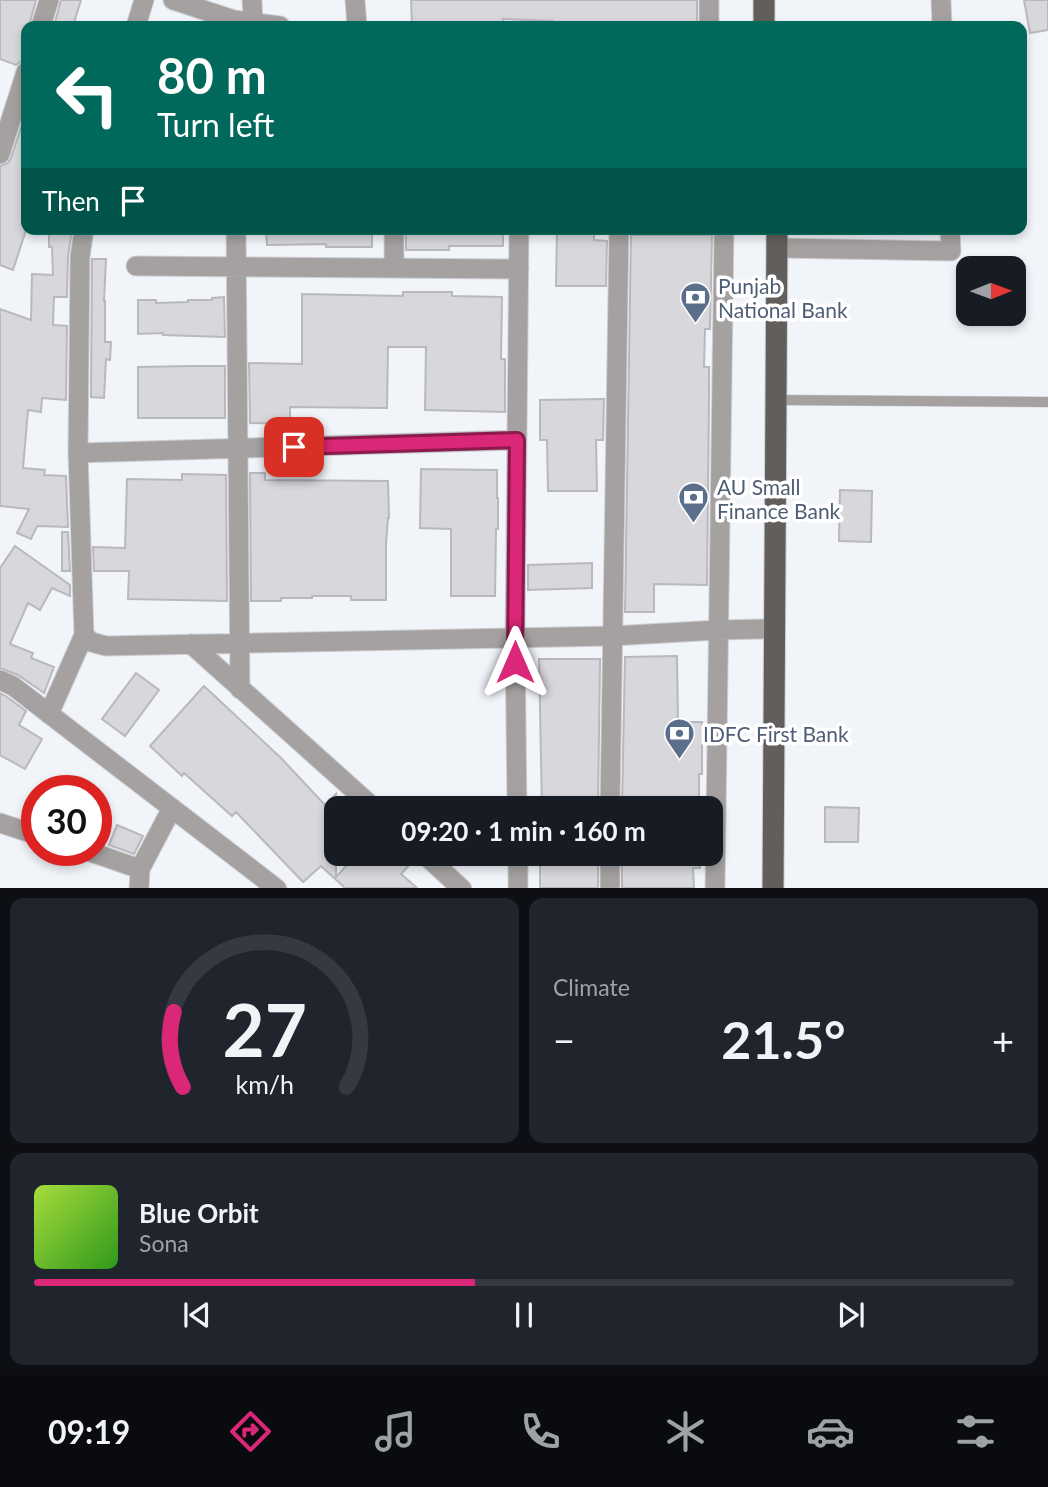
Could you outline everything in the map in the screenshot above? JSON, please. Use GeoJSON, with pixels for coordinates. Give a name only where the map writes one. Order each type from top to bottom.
{"type":"FeatureCollection","features":[{"type":"Feature","properties":{"kind":"main road"},"geometry":{"type":"LineString","coordinates":[[764,0],[764,21]]}},
{"type":"Feature","properties":{"kind":"main road"},"geometry":{"type":"LineString","coordinates":[[774,0],[774,21]]}},
{"type":"Feature","properties":{"kind":"main road"},"geometry":{"type":"LineString","coordinates":[[764,888],[765,235]]}},
{"type":"Feature","properties":{"kind":"main road"},"geometry":{"type":"LineString","coordinates":[[774,888],[778,239]]}},
{"type":"Feature","properties":{"kind":"street"},"geometry":{"type":"LineString","coordinates":[[43,21],[49,0]]}},
{"type":"Feature","properties":{"kind":"street"},"geometry":{"type":"LineString","coordinates":[[138,21],[144,0]]}},
{"type":"Feature","properties":{"kind":"street"},"geometry":{"type":"LineString","coordinates":[[173,0],[234,21]]}},
{"type":"Feature","properties":{"kind":"street"},"geometry":{"type":"LineString","coordinates":[[241,21],[252,0]]}},
{"type":"Feature","properties":{"kind":"street"},"geometry":{"type":"LineString","coordinates":[[355,0],[357,21]]}},
{"type":"Feature","properties":{"kind":"street"},"geometry":{"type":"LineString","coordinates":[[709,0],[709,21]]}},
{"type":"Feature","properties":{"kind":"street"},"geometry":{"type":"LineString","coordinates":[[941,0],[942,21]]}},
{"type":"Feature","properties":{"kind":"street"},"geometry":{"type":"LineString","coordinates":[[0,154],[21,88]]}},
{"type":"Feature","properties":{"kind":"street"},"geometry":{"type":"LineString","coordinates":[[49,714],[84,635],[78,453],[80,257],[83,235]]}},
{"type":"Feature","properties":{"kind":"street"},"geometry":{"type":"LineString","coordinates":[[236,235],[240,689]]}},
{"type":"Feature","properties":{"kind":"street"},"geometry":{"type":"LineString","coordinates":[[394,235],[394,268]]}},
{"type":"Feature","properties":{"kind":"street"},"geometry":{"type":"LineString","coordinates":[[517,796],[515,638],[519,235]]}},
{"type":"Feature","properties":{"kind":"street"},"geometry":{"type":"LineString","coordinates":[[610,796],[619,235]]}},
{"type":"Feature","properties":{"kind":"street"},"geometry":{"type":"LineString","coordinates":[[715,888],[724,235]]}},
{"type":"Feature","properties":{"kind":"street"},"geometry":{"type":"LineString","coordinates":[[778,239],[951,251],[950,235]]}},
{"type":"Feature","properties":{"kind":"street"},"geometry":{"type":"LineString","coordinates":[[136,266],[519,269]]}},
{"type":"Feature","properties":{"kind":"street"},"geometry":{"type":"LineString","coordinates":[[78,453],[517,440]]}},
{"type":"Feature","properties":{"kind":"street"},"geometry":{"type":"LineString","coordinates":[[84,635],[91,642],[106,646],[612,636],[765,629]]}},
{"type":"Feature","properties":{"kind":"street"},"geometry":{"type":"LineString","coordinates":[[191,644],[360,796]]}},
{"type":"Feature","properties":{"kind":"street"},"geometry":{"type":"LineString","coordinates":[[0,680],[13,686],[276,888]]}},
{"type":"Feature","properties":{"kind":"street"},"geometry":{"type":"LineString","coordinates":[[112,864],[140,879],[172,808]]}},
{"type":"Feature","properties":{"kind":"street"},"geometry":{"type":"LineString","coordinates":[[0,822],[21,829]]}},
{"type":"Feature","properties":{"kind":"street"},"geometry":{"type":"LineString","coordinates":[[437,866],[462,888]]}},
{"type":"Feature","properties":{"kind":"street"},"geometry":{"type":"LineString","coordinates":[[518,866],[518,888]]}},
{"type":"Feature","properties":{"kind":"street"},"geometry":{"type":"LineString","coordinates":[[610,866],[610,888]]}},
{"type":"Feature","properties":{"kind":"lane"},"geometry":{"type":"LineString","coordinates":[[777,400],[1048,402]]}},
{"type":"Feature","properties":{"kind":"building"},"geometry":{"type":"Polygon","coordinates":[[[0,0],[36,0],[30,21],[21,21],[21,61],[16,65],[0,59],[0,0]]]}},
{"type":"Feature","properties":{"kind":"building"},"geometry":{"type":"Polygon","coordinates":[[[61,0],[81,0],[75,21],[55,21],[61,0]]]}},
{"type":"Feature","properties":{"kind":"building"},"geometry":{"type":"Polygon","coordinates":[[[411,0],[697,0],[697,21],[412,21],[411,0]]]}},
{"type":"Feature","properties":{"kind":"building"},"geometry":{"type":"Polygon","coordinates":[[[1024,0],[1048,0],[1048,30],[1030,33],[1024,0]]]}},
{"type":"Feature","properties":{"kind":"building"},"geometry":{"type":"Polygon","coordinates":[[[21,127],[21,235],[24,235],[13,270],[0,265],[0,166],[8,163],[21,127]]]}},
{"type":"Feature","properties":{"kind":"building"},"geometry":{"type":"Polygon","coordinates":[[[49,235],[71,235],[67,297],[54,297],[53,325],[67,326],[66,400],[42,398],[41,412],[28,410],[23,468],[45,470],[44,475],[66,476],[68,527],[37,526],[31,539],[17,533],[29,509],[0,506],[0,309],[31,320],[32,274],[53,275],[52,247],[49,247],[49,235]]]}},
{"type":"Feature","properties":{"kind":"building"},"geometry":{"type":"Polygon","coordinates":[[[266,235],[372,235],[372,247],[326,247],[326,244],[267,245],[266,235]]]}},
{"type":"Feature","properties":{"kind":"building"},"geometry":{"type":"Polygon","coordinates":[[[406,235],[503,235],[503,246],[449,246],[449,250],[406,250],[406,235]]]}},
{"type":"Feature","properties":{"kind":"building"},"geometry":{"type":"Polygon","coordinates":[[[557,235],[594,235],[594,240],[607,241],[606,286],[556,286],[557,235]]]}},
{"type":"Feature","properties":{"kind":"building"},"geometry":{"type":"Polygon","coordinates":[[[631,235],[712,235],[710,329],[705,329],[704,367],[709,367],[707,585],[654,584],[654,612],[625,612],[631,235]]]}},
{"type":"Feature","properties":{"kind":"building"},"geometry":{"type":"Polygon","coordinates":[[[92,259],[106,259],[105,342],[111,342],[110,360],[106,359],[104,398],[91,397],[92,259]]]}},
{"type":"Feature","properties":{"kind":"building"},"geometry":{"type":"Polygon","coordinates":[[[403,292],[452,292],[452,296],[502,297],[501,359],[505,359],[505,412],[425,410],[426,347],[388,347],[387,408],[290,407],[290,424],[250,423],[249,363],[302,364],[302,294],[403,296],[403,292]]]}},
{"type":"Feature","properties":{"kind":"building"},"geometry":{"type":"Polygon","coordinates":[[[224,297],[225,337],[138,334],[138,300],[156,300],[156,303],[188,302],[224,297]]]}},
{"type":"Feature","properties":{"kind":"building"},"geometry":{"type":"Polygon","coordinates":[[[225,366],[225,418],[138,418],[138,367],[225,366]]]}},
{"type":"Feature","properties":{"kind":"building"},"geometry":{"type":"Polygon","coordinates":[[[604,399],[603,440],[596,440],[597,491],[548,491],[547,440],[540,440],[540,400],[604,399]]]}},
{"type":"Feature","properties":{"kind":"building"},"geometry":{"type":"Polygon","coordinates":[[[421,469],[497,470],[495,596],[451,596],[451,529],[420,528],[421,469]]]}},
{"type":"Feature","properties":{"kind":"building"},"geometry":{"type":"Polygon","coordinates":[[[250,473],[265,473],[265,480],[388,481],[386,600],[351,600],[351,596],[312,596],[281,598],[281,601],[251,601],[250,473]]]}},
{"type":"Feature","properties":{"kind":"building"},"geometry":{"type":"Polygon","coordinates":[[[182,474],[226,475],[227,601],[128,599],[129,571],[94,571],[93,547],[125,548],[127,479],[182,480],[182,474]]]}},
{"type":"Feature","properties":{"kind":"building"},"geometry":{"type":"Polygon","coordinates":[[[840,490],[872,491],[871,542],[839,541],[840,490]]]}},
{"type":"Feature","properties":{"kind":"building"},"geometry":{"type":"Polygon","coordinates":[[[62,532],[68,532],[70,571],[62,571],[62,532]]]}},
{"type":"Feature","properties":{"kind":"building"},"geometry":{"type":"Polygon","coordinates":[[[15,546],[70,585],[70,596],[52,588],[40,610],[28,603],[10,644],[33,653],[31,658],[54,667],[44,693],[18,675],[0,668],[0,568],[15,546]]]}},
{"type":"Feature","properties":{"kind":"building"},"geometry":{"type":"Polygon","coordinates":[[[592,563],[592,588],[528,590],[528,565],[592,563]]]}},
{"type":"Feature","properties":{"kind":"building"},"geometry":{"type":"Polygon","coordinates":[[[677,656],[678,722],[702,722],[702,774],[699,774],[699,796],[622,796],[625,657],[677,656]]]}},
{"type":"Feature","properties":{"kind":"building"},"geometry":{"type":"Polygon","coordinates":[[[539,659],[600,659],[598,796],[542,796],[539,659]]]}},
{"type":"Feature","properties":{"kind":"building"},"geometry":{"type":"Polygon","coordinates":[[[136,673],[159,690],[125,736],[102,719],[136,673]]]}},
{"type":"Feature","properties":{"kind":"building"},"geometry":{"type":"Polygon","coordinates":[[[204,686],[281,758],[324,804],[324,866],[336,866],[336,877],[346,866],[408,866],[401,874],[417,888],[345,888],[321,866],[303,882],[236,812],[232,816],[150,746],[204,686]]]}},
{"type":"Feature","properties":{"kind":"building"},"geometry":{"type":"Polygon","coordinates":[[[0,693],[26,711],[19,725],[42,739],[25,769],[0,755],[0,693]]]}},
{"type":"Feature","properties":{"kind":"building"},"geometry":{"type":"Polygon","coordinates":[[[825,807],[859,808],[858,842],[825,842],[825,807]]]}},
{"type":"Feature","properties":{"kind":"building"},"geometry":{"type":"Polygon","coordinates":[[[117,825],[143,836],[134,854],[112,846],[117,825]]]}},
{"type":"Feature","properties":{"kind":"building"},"geometry":{"type":"Polygon","coordinates":[[[540,866],[598,866],[598,888],[540,888],[540,866]]]}},
{"type":"Feature","properties":{"kind":"building"},"geometry":{"type":"Polygon","coordinates":[[[622,866],[700,866],[693,868],[694,888],[622,888],[622,866]]]}},
{"type":"Feature","properties":{"kind":"place","name":"Punjab National Bank"},"geometry":{"type":"Point","coordinates":[695,324]}},
{"type":"Feature","properties":{"kind":"place","name":"AU Small Finance Bank"},"geometry":{"type":"Point","coordinates":[694,525]}},
{"type":"Feature","properties":{"kind":"place","name":"IDFC First Bank"},"geometry":{"type":"Point","coordinates":[680,760]}},
{"type":"Feature","properties":{"kind":"route"},"geometry":{"type":"LineString","coordinates":[[294,447],[517,440],[515,662]]}}]}
